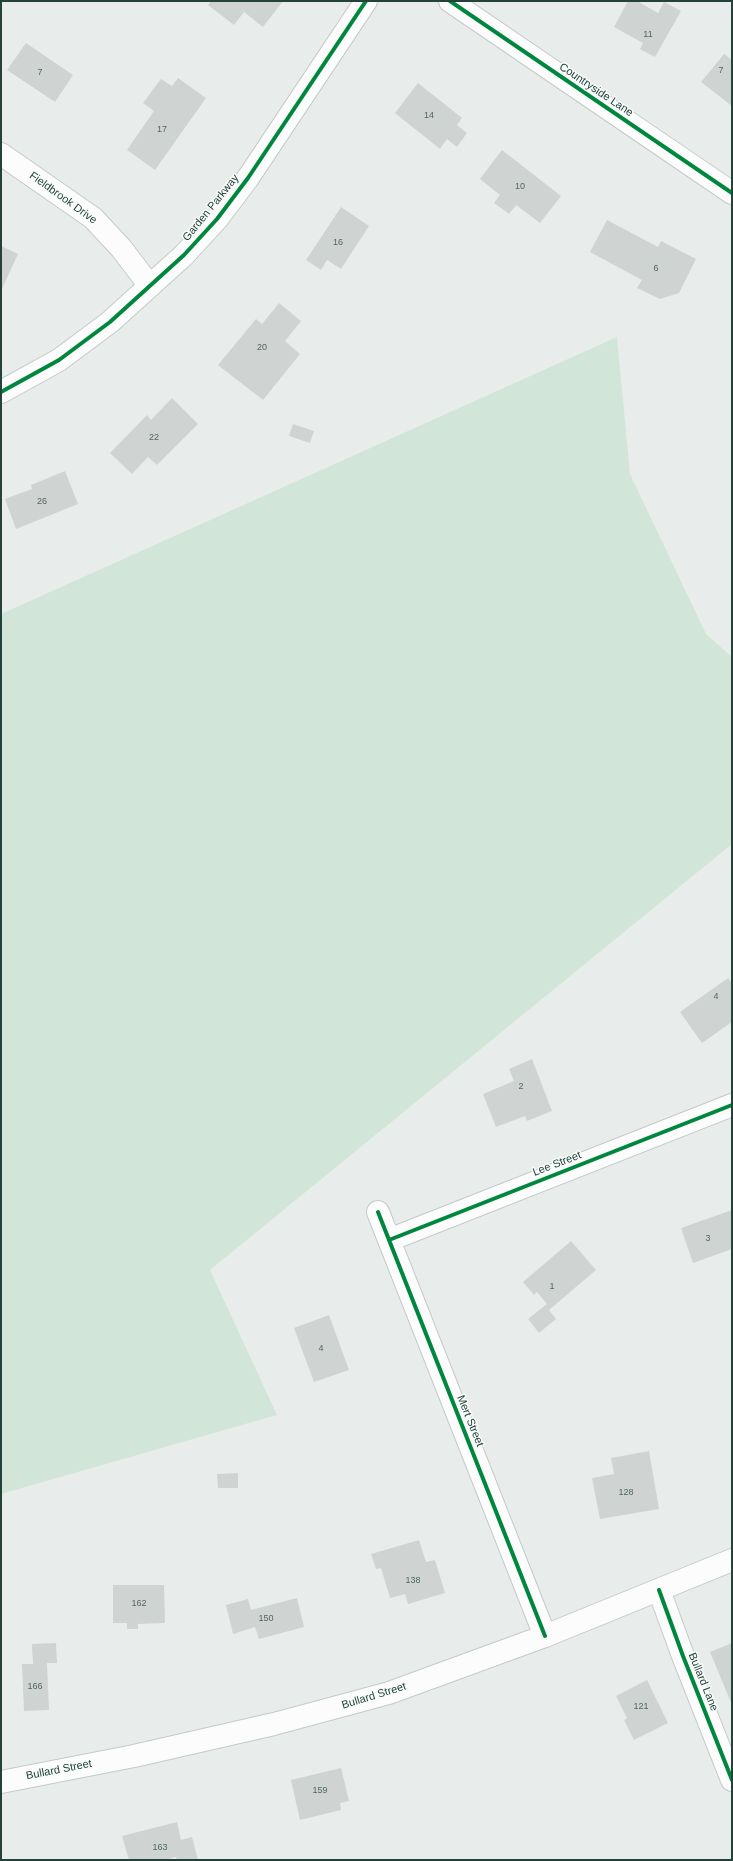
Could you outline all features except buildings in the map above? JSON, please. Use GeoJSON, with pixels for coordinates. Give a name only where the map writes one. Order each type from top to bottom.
{"type":"FeatureCollection","features":[{"type":"Feature","properties":{"kind":"street","name":"Garden Parkway"},"geometry":{"type":"LineString","coordinates":[[1,392],[59,360],[110,322],[184,255],[217,219],[248,178],[366,1]]}},
{"type":"Feature","properties":{"kind":"street","name":"Countryside Lane"},"geometry":{"type":"LineString","coordinates":[[450,1],[732,193]]}},
{"type":"Feature","properties":{"kind":"street","name":"Fieldbrook Drive"},"geometry":{"type":"LineString","coordinates":[[1,154],[93,218],[121,248],[150,286]]}},
{"type":"Feature","properties":{"kind":"street","name":"Lee Street"},"geometry":{"type":"LineString","coordinates":[[389,1240],[732,1105]]}},
{"type":"Feature","properties":{"kind":"street","name":"Mert Street"},"geometry":{"type":"LineString","coordinates":[[378,1212],[545,1636]]}},
{"type":"Feature","properties":{"kind":"street","name":"Bullard Street"},"geometry":{"type":"LineString","coordinates":[[1,1782],[134,1756],[389,1693],[545,1636],[732,1560]]}},
{"type":"Feature","properties":{"kind":"street","name":"Bullard Lane"},"geometry":{"type":"LineString","coordinates":[[659,1590],[683,1656],[732,1780]]}},
{"type":"Feature","properties":{"kind":"green space"},"geometry":{"type":"Polygon","coordinates":[[[617,337],[630,474],[706,634],[732,657],[732,844],[210,1270],[277,1415],[1,1494],[1,614],[617,337]]]}},
{"type":"Feature","properties":{"kind":"cycle path"},"geometry":{"type":"LineString","coordinates":[[1,392],[59,360],[110,322],[184,255],[217,219],[248,178],[366,1]]}},
{"type":"Feature","properties":{"kind":"cycle path"},"geometry":{"type":"LineString","coordinates":[[450,1],[732,193]]}},
{"type":"Feature","properties":{"kind":"cycle path"},"geometry":{"type":"LineString","coordinates":[[389,1240],[732,1105]]}},
{"type":"Feature","properties":{"kind":"cycle path"},"geometry":{"type":"LineString","coordinates":[[378,1212],[545,1636]]}},
{"type":"Feature","properties":{"kind":"cycle path"},"geometry":{"type":"LineString","coordinates":[[659,1590],[683,1656],[732,1780]]}}]}
